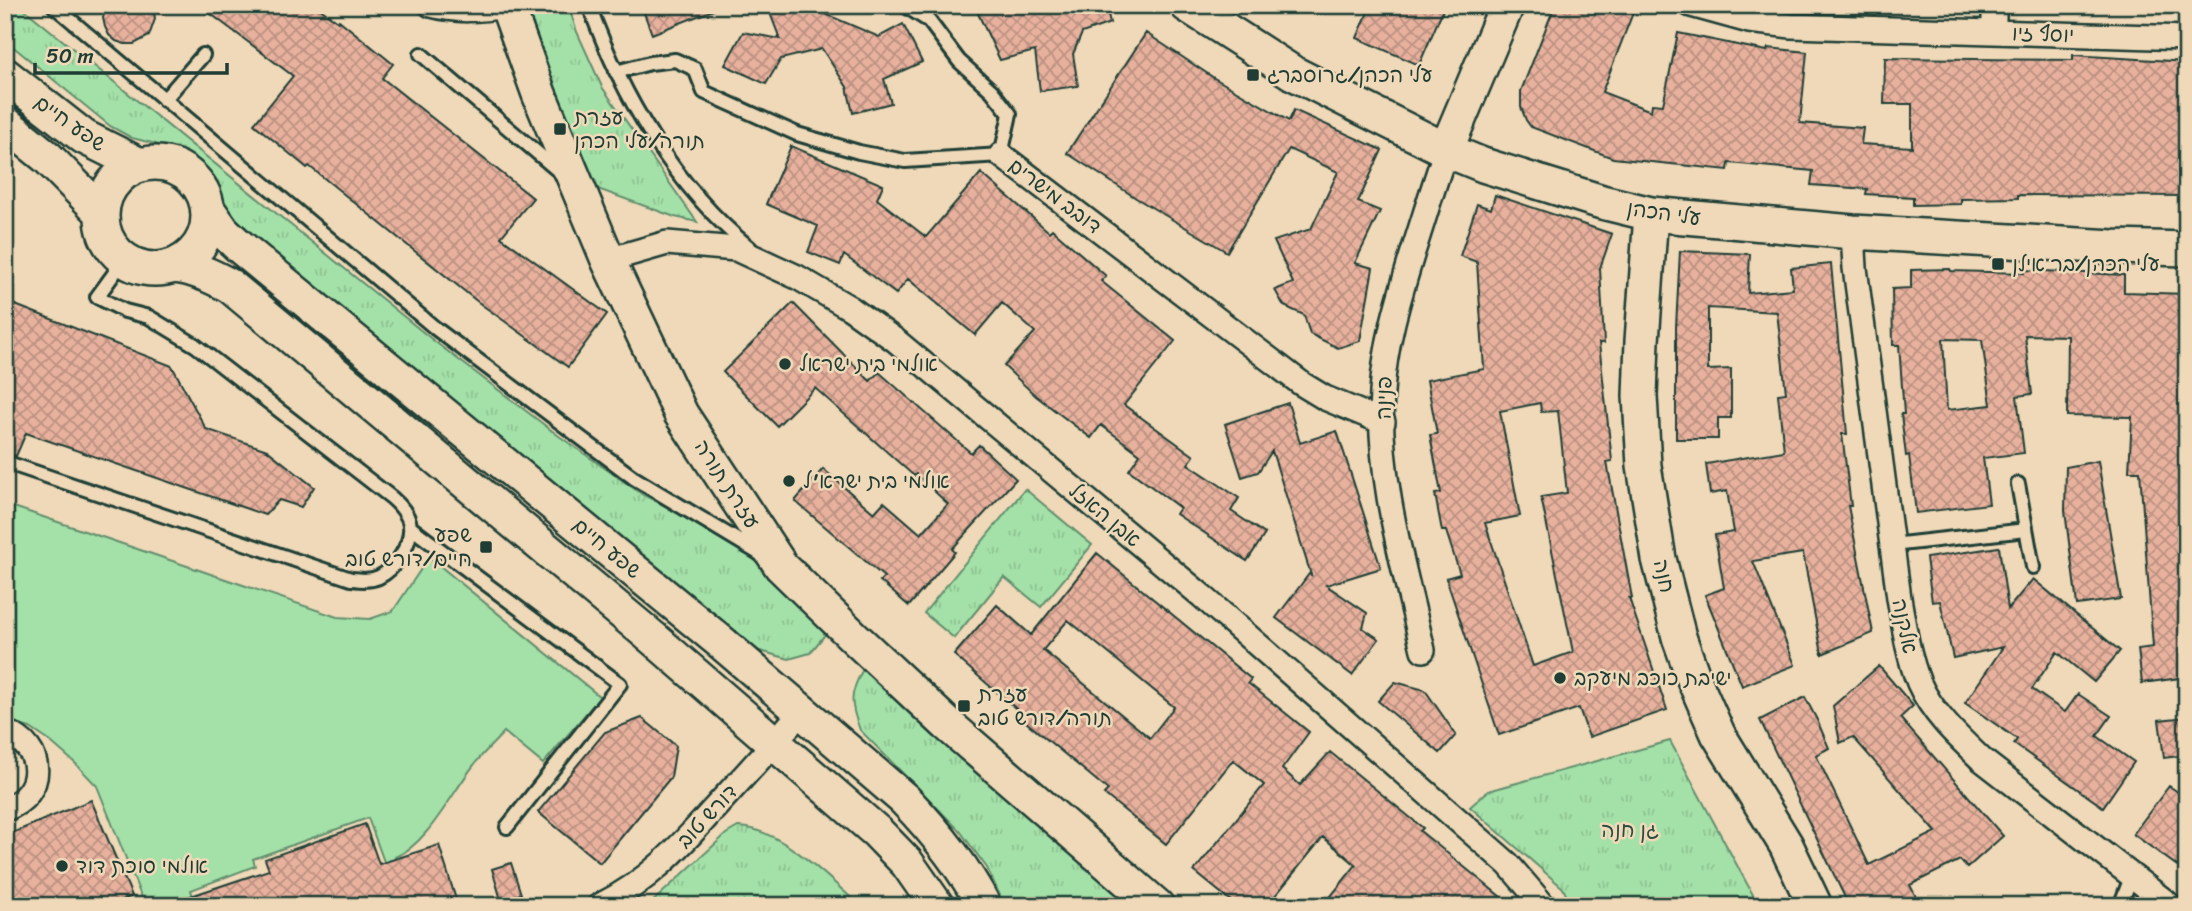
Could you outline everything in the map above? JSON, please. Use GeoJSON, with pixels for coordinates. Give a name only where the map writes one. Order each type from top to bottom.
{"type":"FeatureCollection","features":[{"type":"Feature","properties":{"kind":"street","name":"עזרת תורה"},"geometry":{"type":"LineString","coordinates":[[431,5],[452,10],[475,11],[507,6],[539,94],[608,260],[681,414],[781,566],[947,724],[1157,906]]}},
{"type":"Feature","properties":{"kind":"street","name":"עלי הכהן"},"geometry":{"type":"LineString","coordinates":[[1187,5],[1293,73],[1446,150],[1535,182],[1651,214],[1853,232],[2187,249]]}},
{"type":"Feature","properties":{"kind":"street"},"geometry":{"type":"LineString","coordinates":[[1446,150],[1507,5]]}},
{"type":"Feature","properties":{"kind":"street","name":"יוסף זיו"},"geometry":{"type":"LineString","coordinates":[[1691,5],[1749,21],[1791,26],[2187,38]]}},
{"type":"Feature","properties":{"kind":"street"},"geometry":{"type":"LineString","coordinates":[[1994,5],[1994,32]]}},
{"type":"Feature","properties":{"kind":"street","name":"שפע חיים"},"geometry":{"type":"LineString","coordinates":[[5,75],[84,137],[139,165]]}},
{"type":"Feature","properties":{"kind":"street","name":"שפע חיים"},"geometry":{"type":"LineString","coordinates":[[5,123],[48,158],[102,212]]}},
{"type":"Feature","properties":{"kind":"street","name":"פנינה"},"geometry":{"type":"LineString","coordinates":[[1423,650],[1390,503],[1382,394],[1386,349],[1396,305],[1446,150]]}},
{"type":"Feature","properties":{"kind":"street","name":"דובב מישרים"},"geometry":{"type":"LineString","coordinates":[[1001,155],[1302,384],[1325,398],[1383,422]]}},
{"type":"Feature","properties":{"kind":"street"},"geometry":{"type":"LineString","coordinates":[[155,163],[171,165],[197,182],[209,211],[208,229],[201,244],[189,258],[175,267],[157,270],[140,268],[124,260],[111,247],[104,230],[102,212],[111,187],[123,174],[139,165],[155,163]]}},
{"type":"Feature","properties":{"kind":"street","name":"שפע חיים"},"geometry":{"type":"LineString","coordinates":[[209,211],[223,231],[238,245],[722,643],[904,799],[927,822],[966,874],[984,906]]}},
{"type":"Feature","properties":{"kind":"street","name":"חנה"},"geometry":{"type":"LineString","coordinates":[[1651,214],[1640,396],[1644,466],[1660,559],[1679,637],[1718,734],[1786,845],[1815,906]]}},
{"type":"Feature","properties":{"kind":"street","name":"אלקנה"},"geometry":{"type":"LineString","coordinates":[[1853,232],[1856,275],[1899,598],[1909,650],[1920,684],[1937,713],[1955,735],[1981,759],[2171,906]]}},
{"type":"Feature","properties":{"kind":"street","name":"אבן האזל"},"geometry":{"type":"LineString","coordinates":[[608,260],[667,243],[736,249],[797,278],[850,308],[895,340],[1202,596],[1508,864],[1544,906]]}},
{"type":"Feature","properties":{"kind":"street","name":"שפע חיים"},"geometry":{"type":"LineString","coordinates":[[175,267],[190,268],[230,286],[654,639],[877,832],[907,863],[937,906]]}},
{"type":"Feature","properties":{"kind":"street","name":"דורש טוב"},"geometry":{"type":"LineString","coordinates":[[599,906],[618,897],[657,869],[802,711]]}},
{"type":"Feature","properties":{"kind":"street"},"geometry":{"type":"LineString","coordinates":[[5,732],[18,737],[28,746],[34,758],[36,772],[26,797],[5,808]]}},
{"type":"Feature","properties":{"kind":"lane"},"geometry":{"type":"LineString","coordinates":[[52,5],[435,328],[634,478],[781,566]]}},
{"type":"Feature","properties":{"kind":"lane"},"geometry":{"type":"LineString","coordinates":[[589,5],[604,47],[631,103],[670,162],[731,233],[772,266]]}},
{"type":"Feature","properties":{"kind":"lane"},"geometry":{"type":"LineString","coordinates":[[904,5],[929,21],[959,61],[992,91],[1010,114],[1001,155]]}},
{"type":"Feature","properties":{"kind":"lane"},"geometry":{"type":"LineString","coordinates":[[421,54],[578,188]]}},
{"type":"Feature","properties":{"kind":"lane"},"geometry":{"type":"LineString","coordinates":[[164,100],[203,55]]}},
{"type":"Feature","properties":{"kind":"lane","name":"דובב מישרים"},"geometry":{"type":"LineString","coordinates":[[617,72],[650,63],[675,60],[695,69],[704,92],[797,134],[859,152],[905,161],[1001,155]]}},
{"type":"Feature","properties":{"kind":"lane"},"geometry":{"type":"LineString","coordinates":[[124,260],[97,297],[125,311],[149,317],[195,345],[392,498],[403,509],[410,527],[620,684],[507,827]]}},
{"type":"Feature","properties":{"kind":"lane"},"geometry":{"type":"LineString","coordinates":[[5,462],[351,579],[370,579],[386,572],[404,550],[410,527]]}},
{"type":"Feature","properties":{"kind":"lane"},"geometry":{"type":"LineString","coordinates":[[2018,484],[2033,567]]}},
{"type":"Feature","properties":{"kind":"lane"},"geometry":{"type":"LineString","coordinates":[[1892,545],[2026,530]]}},
{"type":"Feature","properties":{"kind":"lane"},"geometry":{"type":"LineString","coordinates":[[2120,906],[2132,875]]}},
{"type":"Feature","properties":{"kind":"green space"},"geometry":{"type":"Polygon","coordinates":[[[5,5],[19,5],[434,341],[559,436],[643,495],[734,540],[828,631],[810,653],[789,659],[749,648],[250,241],[227,211],[220,189],[203,168],[156,144],[132,138],[110,126],[5,40],[5,5]]]}},
{"type":"Feature","properties":{"kind":"green space"},"geometry":{"type":"Polygon","coordinates":[[[520,5],[568,5],[602,87],[697,222],[675,217],[595,188],[520,5]]]}},
{"type":"Feature","properties":{"kind":"green space"},"geometry":{"type":"Polygon","coordinates":[[[1025,489],[1092,545],[1041,607],[1004,577],[954,638],[924,613],[1025,489]]]}},
{"type":"Feature","properties":{"kind":"green space"},"geometry":{"type":"Polygon","coordinates":[[[5,504],[337,617],[370,619],[393,611],[429,557],[600,697],[543,764],[504,732],[474,765],[429,829],[407,851],[395,857],[397,863],[386,867],[368,818],[253,859],[255,866],[191,890],[196,906],[145,906],[97,786],[51,742],[30,728],[5,721],[5,504]]]}},
{"type":"Feature","properties":{"kind":"green space"},"geometry":{"type":"Polygon","coordinates":[[[863,669],[1134,906],[1005,906],[987,868],[960,831],[860,730],[852,699],[863,669]]]}},
{"type":"Feature","properties":{"kind":"green space","name":"גן חנה"},"geometry":{"type":"Polygon","coordinates":[[[1670,741],[1759,906],[1571,906],[1563,888],[1470,807],[1488,791],[1670,741]]]}},
{"type":"Feature","properties":{"kind":"green space"},"geometry":{"type":"Polygon","coordinates":[[[738,827],[754,830],[787,845],[819,869],[860,906],[648,906],[726,834],[738,827]]]}},
{"type":"Feature","properties":{"kind":"building"},"geometry":{"type":"Polygon","coordinates":[[[106,5],[153,5],[155,19],[149,36],[134,44],[116,41],[105,27],[103,18],[106,5]]]}},
{"type":"Feature","properties":{"kind":"building"},"geometry":{"type":"Polygon","coordinates":[[[199,5],[315,5],[338,22],[339,20],[393,64],[382,78],[533,198],[501,237],[607,314],[568,367],[478,302],[254,124],[293,76],[199,5]]]}},
{"type":"Feature","properties":{"kind":"building"},"geometry":{"type":"Polygon","coordinates":[[[641,5],[721,5],[721,7],[652,34],[641,5]]]}},
{"type":"Feature","properties":{"kind":"building"},"geometry":{"type":"Polygon","coordinates":[[[767,5],[821,5],[823,13],[879,37],[903,24],[922,62],[884,79],[891,103],[853,113],[847,87],[822,49],[781,59],[766,84],[725,65],[743,32],[780,39],[767,5]]]}},
{"type":"Feature","properties":{"kind":"building"},"geometry":{"type":"Polygon","coordinates":[[[974,5],[1106,5],[1110,23],[1082,33],[1073,54],[1078,86],[1040,91],[1035,51],[1000,60],[974,5]]]}},
{"type":"Feature","properties":{"kind":"building"},"geometry":{"type":"Polygon","coordinates":[[[1371,5],[1445,5],[1419,65],[1357,38],[1371,5]]]}},
{"type":"Feature","properties":{"kind":"building"},"geometry":{"type":"Polygon","coordinates":[[[1555,5],[1636,5],[1602,92],[1651,111],[1652,104],[1663,105],[1678,33],[1767,51],[1768,48],[1807,52],[1800,123],[1863,128],[1861,144],[1912,147],[1912,104],[1884,104],[1885,58],[2073,60],[2073,55],[2187,62],[2187,196],[2018,195],[2018,198],[1961,199],[1961,204],[1913,205],[1913,197],[1866,194],[1867,189],[1811,185],[1813,171],[1729,163],[1728,170],[1613,158],[1531,127],[1521,107],[1521,91],[1555,5]]]}},
{"type":"Feature","properties":{"kind":"building"},"geometry":{"type":"Polygon","coordinates":[[[1146,33],[1214,78],[1289,121],[1294,110],[1382,150],[1358,202],[1380,211],[1355,263],[1373,268],[1360,341],[1338,348],[1310,334],[1304,315],[1284,306],[1275,290],[1293,283],[1274,241],[1311,229],[1338,172],[1289,149],[1227,252],[1067,153],[1146,33]]]}},
{"type":"Feature","properties":{"kind":"building"},"geometry":{"type":"Polygon","coordinates":[[[791,146],[883,185],[877,199],[926,237],[981,173],[1049,232],[1052,229],[1106,276],[1101,281],[1175,341],[1124,405],[1194,456],[1188,464],[1239,498],[1231,511],[1265,534],[1247,561],[1176,514],[1180,508],[1129,470],[1140,454],[1101,425],[1091,438],[1036,396],[1004,366],[1035,332],[1002,303],[975,335],[908,279],[896,294],[844,255],[840,265],[808,252],[818,226],[766,204],[791,146]]]}},
{"type":"Feature","properties":{"kind":"building"},"geometry":{"type":"Polygon","coordinates":[[[1495,195],[1612,234],[1600,268],[1604,343],[1599,343],[1612,461],[1607,462],[1632,598],[1629,598],[1667,710],[1589,737],[1579,708],[1499,735],[1446,578],[1460,574],[1446,531],[1442,531],[1435,494],[1441,493],[1430,435],[1437,434],[1427,380],[1484,369],[1477,262],[1460,256],[1477,204],[1491,209],[1495,195]],[[1540,403],[1500,411],[1520,516],[1485,523],[1533,666],[1573,652],[1541,497],[1567,493],[1558,411],[1541,412],[1540,403]]]}},
{"type":"Feature","properties":{"kind":"building"},"geometry":{"type":"Polygon","coordinates":[[[1680,251],[1750,254],[1748,293],[1793,289],[1791,268],[1831,264],[1847,434],[1842,434],[1851,506],[1848,506],[1873,633],[1822,654],[1803,553],[1753,561],[1795,665],[1742,686],[1705,595],[1724,588],[1715,535],[1734,532],[1727,491],[1710,494],[1706,464],[1784,451],[1778,394],[1786,393],[1777,312],[1708,308],[1708,370],[1731,369],[1731,418],[1718,418],[1718,439],[1676,439],[1676,327],[1680,251]]]}},
{"type":"Feature","properties":{"kind":"building"},"geometry":{"type":"Polygon","coordinates":[[[1911,270],[2024,273],[2024,270],[2124,275],[2124,292],[2187,294],[2187,677],[2142,683],[2138,649],[2153,647],[2140,471],[2129,471],[2132,417],[2067,416],[2068,336],[2025,335],[2032,394],[2017,396],[2024,453],[1983,458],[1989,504],[1916,513],[1901,414],[1904,414],[1899,345],[1893,345],[1892,289],[1911,288],[1911,270]],[[1943,339],[1947,410],[1991,405],[1982,340],[1943,339]]]}},
{"type":"Feature","properties":{"kind":"building"},"geometry":{"type":"Polygon","coordinates":[[[5,301],[172,366],[206,429],[267,450],[314,487],[301,507],[279,500],[265,515],[26,433],[16,456],[5,453],[5,301]]]}},
{"type":"Feature","properties":{"kind":"building"},"geometry":{"type":"Polygon","coordinates":[[[793,303],[870,381],[879,372],[971,453],[979,445],[1016,479],[952,549],[955,552],[909,606],[880,581],[884,577],[795,501],[823,469],[874,513],[884,502],[921,534],[948,504],[815,388],[777,426],[723,372],[793,303]]]}},
{"type":"Feature","properties":{"kind":"building"},"geometry":{"type":"Polygon","coordinates":[[[1288,403],[1300,443],[1337,431],[1381,568],[1326,585],[1367,613],[1363,628],[1379,639],[1352,675],[1276,618],[1309,574],[1311,575],[1272,451],[1258,472],[1242,477],[1225,424],[1288,403]]]}},
{"type":"Feature","properties":{"kind":"building"},"geometry":{"type":"Polygon","coordinates":[[[2098,461],[2121,599],[2077,605],[2065,511],[2066,467],[2098,461]]]}},
{"type":"Feature","properties":{"kind":"building"},"geometry":{"type":"Polygon","coordinates":[[[1999,547],[2008,609],[2033,579],[2120,651],[2094,682],[2057,652],[2032,689],[2065,712],[2078,694],[2111,716],[2097,736],[2134,762],[2103,807],[2014,744],[2017,739],[1965,703],[2003,647],[1953,658],[1940,601],[1932,602],[1926,558],[1999,547]]]}},
{"type":"Feature","properties":{"kind":"building"},"geometry":{"type":"Polygon","coordinates":[[[1097,553],[1251,679],[1248,683],[1309,732],[1282,769],[1300,785],[1330,752],[1423,828],[1420,831],[1512,906],[1323,906],[1356,865],[1323,837],[1267,906],[1237,906],[1194,871],[1264,785],[1233,760],[1166,844],[1104,794],[1108,790],[1020,717],[1022,714],[954,655],[997,605],[1031,635],[1097,553]],[[1068,620],[1043,650],[1150,738],[1174,707],[1068,620]]]}},
{"type":"Feature","properties":{"kind":"building"},"geometry":{"type":"Polygon","coordinates":[[[1879,666],[1913,706],[1900,718],[2003,836],[1967,868],[1960,860],[1910,885],[1917,899],[1902,906],[1849,906],[1760,720],[1805,697],[1829,748],[1816,755],[1869,865],[1936,832],[1853,737],[1840,743],[1833,706],[1879,666]]]}},
{"type":"Feature","properties":{"kind":"building"},"geometry":{"type":"Polygon","coordinates":[[[1395,682],[1425,690],[1456,735],[1440,753],[1378,701],[1395,682]]]}},
{"type":"Feature","properties":{"kind":"building"},"geometry":{"type":"Polygon","coordinates":[[[2187,717],[2187,755],[2164,758],[2159,720],[2187,717]]]}},
{"type":"Feature","properties":{"kind":"building"},"geometry":{"type":"Polygon","coordinates":[[[642,718],[676,746],[671,777],[600,863],[538,812],[605,732],[642,718]]]}},
{"type":"Feature","properties":{"kind":"building"},"geometry":{"type":"Polygon","coordinates":[[[2169,786],[2187,798],[2187,873],[2133,834],[2169,786]]]}},
{"type":"Feature","properties":{"kind":"building","name":"אולמי סוכת דוד"},"geometry":{"type":"Polygon","coordinates":[[[91,800],[132,896],[110,906],[5,906],[5,836],[91,800]]]}},
{"type":"Feature","properties":{"kind":"building"},"geometry":{"type":"Polygon","coordinates":[[[365,824],[379,864],[439,845],[458,906],[174,906],[173,902],[269,870],[265,859],[365,824]]]}},
{"type":"Feature","properties":{"kind":"building"},"geometry":{"type":"Polygon","coordinates":[[[511,863],[521,894],[501,900],[492,869],[511,863]]]}},
{"type":"Feature","properties":{"kind":"place","name":"עלי הכהן/גרוסברג"},"geometry":{"type":"Point","coordinates":[1253,75]}},
{"type":"Feature","properties":{"kind":"place","name":"עזרת תורה/עלי הכהן"},"geometry":{"type":"Point","coordinates":[560,129]}},
{"type":"Feature","properties":{"kind":"place","name":"עלי הכהן/בר אילן"},"geometry":{"type":"Point","coordinates":[1998,264]}},
{"type":"Feature","properties":{"kind":"place","name":"אולמי בית ישראל"},"geometry":{"type":"Point","coordinates":[785,364]}},
{"type":"Feature","properties":{"kind":"place","name":"אולמי בית ישרא'ל"},"geometry":{"type":"Point","coordinates":[789,481]}},
{"type":"Feature","properties":{"kind":"place","name":"שפע חיים/דורש טוב"},"geometry":{"type":"Point","coordinates":[486,547]}},
{"type":"Feature","properties":{"kind":"place","name":"ישיבת כוכב מיעקב"},"geometry":{"type":"Point","coordinates":[1560,678]}},
{"type":"Feature","properties":{"kind":"place","name":"עזרת תורה/דורש טוב"},"geometry":{"type":"Point","coordinates":[964,706]}},
{"type":"Feature","properties":{"kind":"place","name":"אולמי סוכת דוד"},"geometry":{"type":"Point","coordinates":[62,866]}}]}
